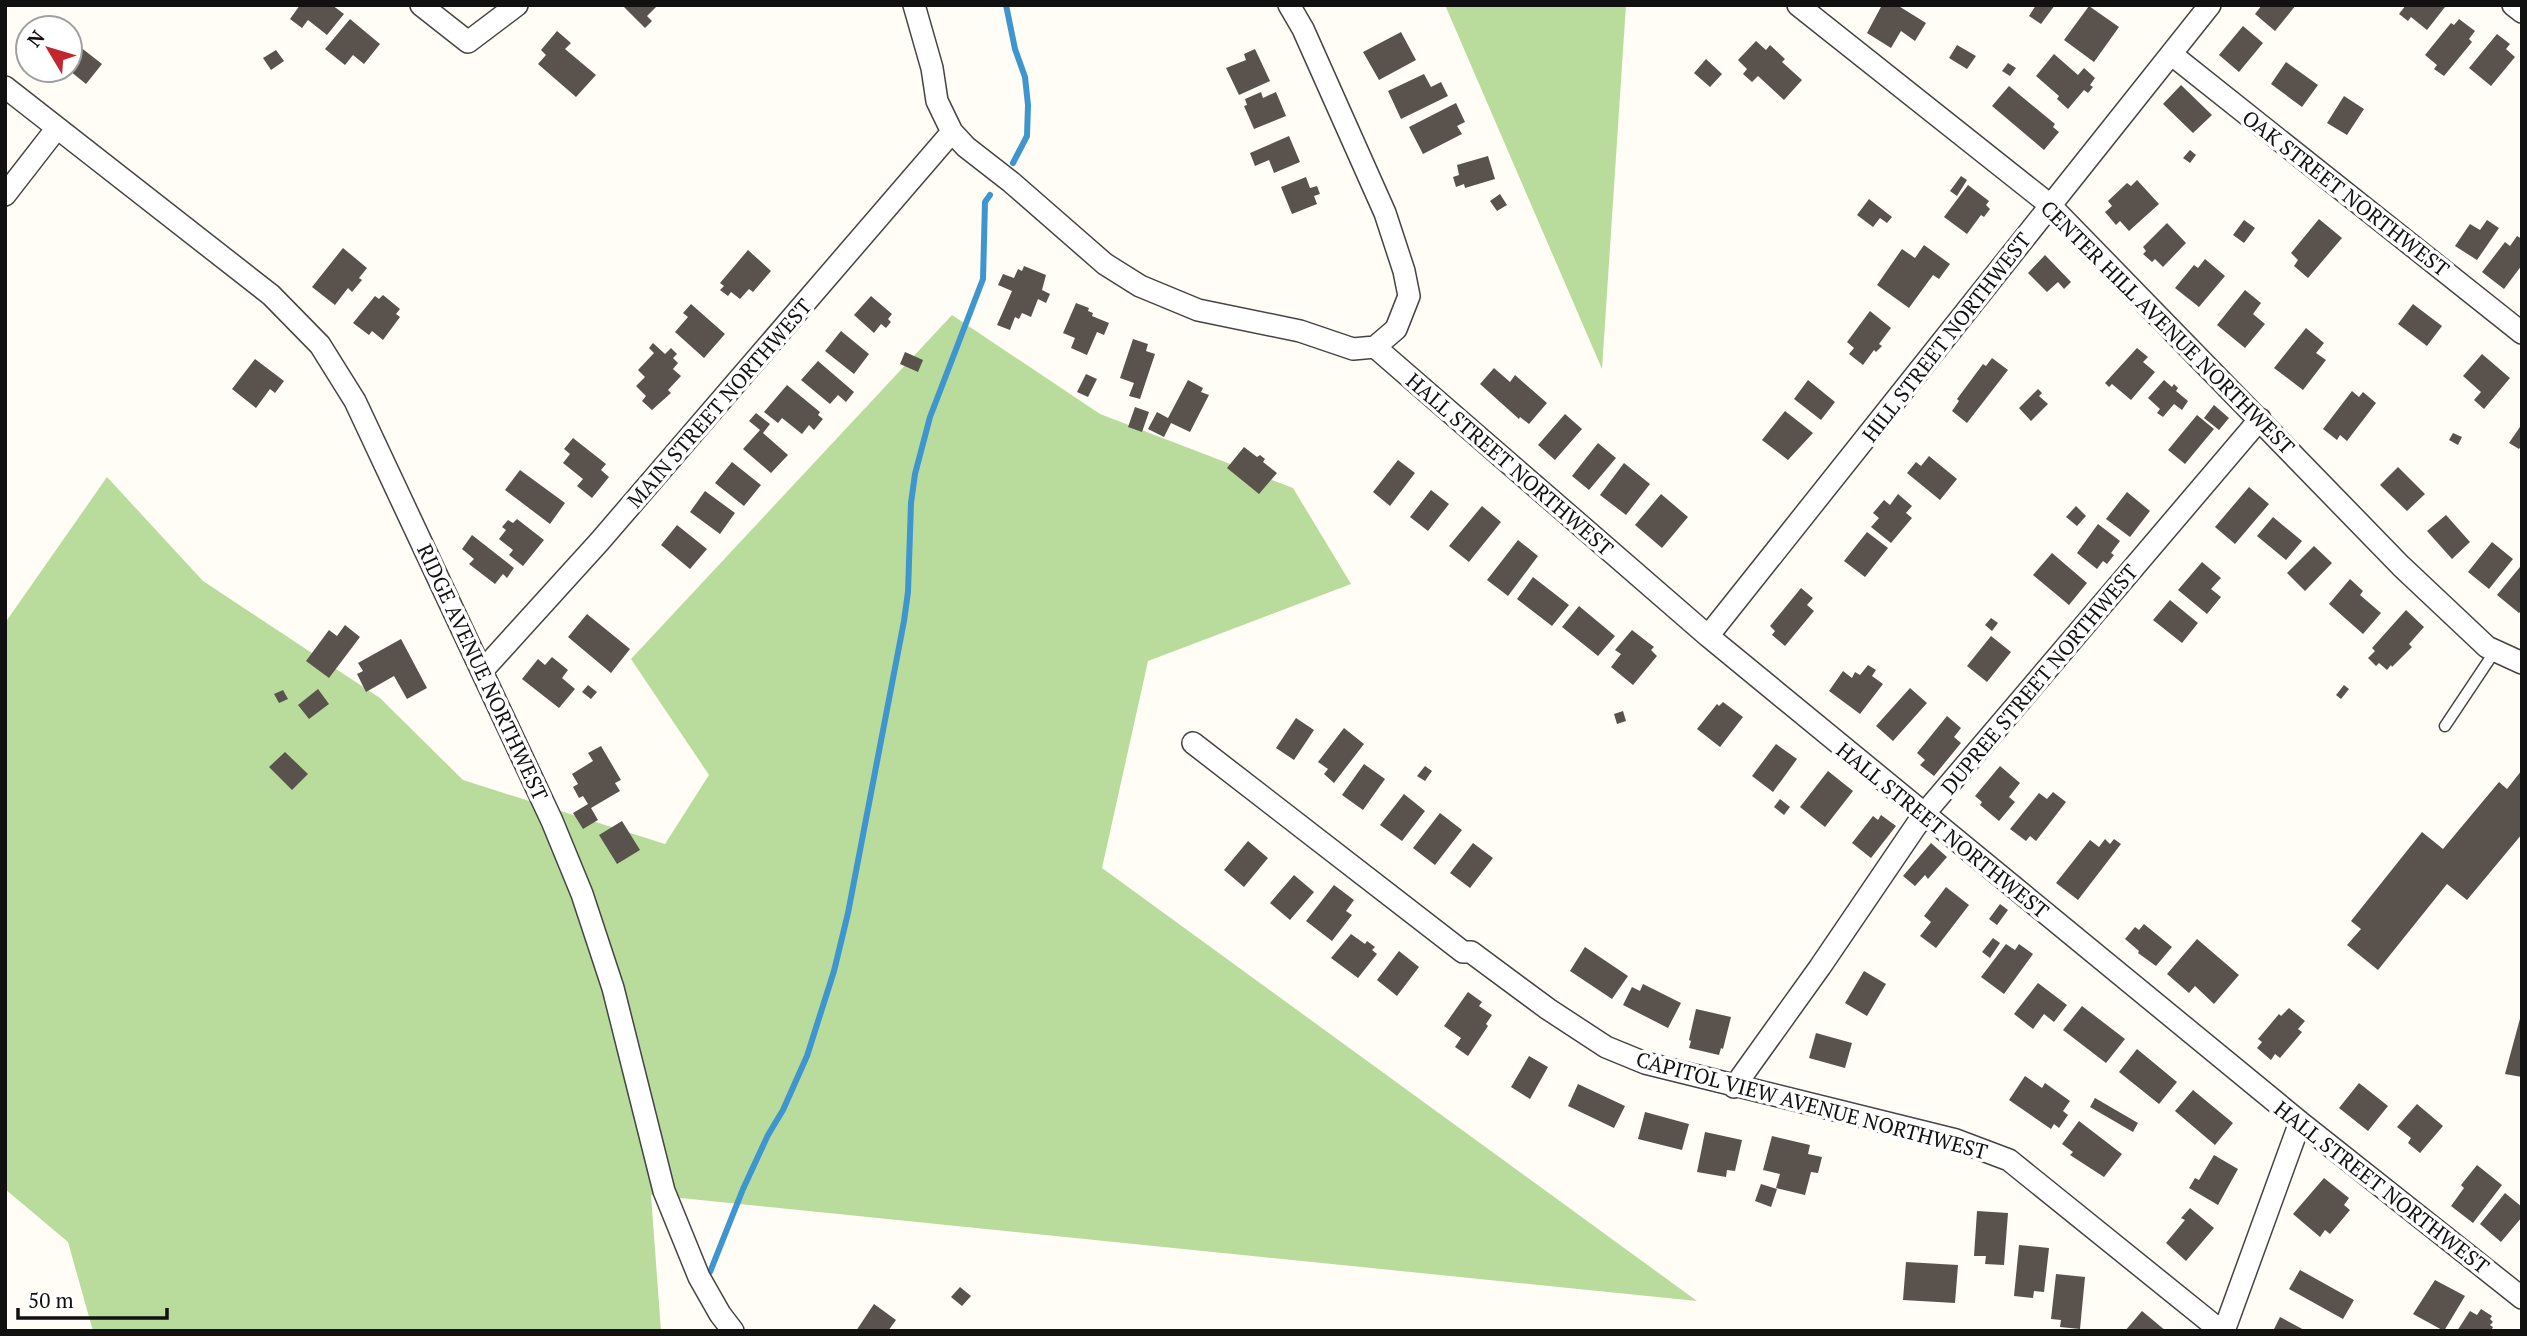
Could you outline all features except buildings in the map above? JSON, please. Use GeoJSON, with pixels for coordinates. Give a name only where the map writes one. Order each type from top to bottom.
{"type":"FeatureCollection","features":[{"type":"Feature","properties":{"kind":"street"},"geometry":{"type":"LineString","coordinates":[[421,5],[468,42],[517,5]]}},
{"type":"Feature","properties":{"kind":"street"},"geometry":{"type":"LineString","coordinates":[[914,5],[932,68],[937,101],[952,132],[966,147],[1012,182],[1105,264],[1140,286],[1198,310],[1300,331],[1353,349],[1375,347],[1395,329],[1409,296],[1405,271],[1385,213],[1303,29],[1289,5]]}},
{"type":"Feature","properties":{"kind":"street","name":"HILL STREET NORTHWEST"},"geometry":{"type":"LineString","coordinates":[[1708,636],[2210,5]]}},
{"type":"Feature","properties":{"kind":"street"},"geometry":{"type":"LineString","coordinates":[[2513,5],[2522,12]]}},
{"type":"Feature","properties":{"kind":"street","name":"CENTER HILL AVENUE NORTHWEST"},"geometry":{"type":"LineString","coordinates":[[1809,9],[2050,205],[2401,566],[2487,648],[2522,663]]}},
{"type":"Feature","properties":{"kind":"street","name":"OAK STREET NORTHWEST"},"geometry":{"type":"LineString","coordinates":[[2171,54],[2522,333]]}},
{"type":"Feature","properties":{"kind":"street","name":"RIDGE AVENUE NORTHWEST"},"geometry":{"type":"LineString","coordinates":[[5,87],[271,295],[320,345],[355,401],[483,670],[582,894],[612,988],[664,1191],[699,1277],[733,1331]]}},
{"type":"Feature","properties":{"kind":"street"},"geometry":{"type":"LineString","coordinates":[[5,195],[57,128]]}},
{"type":"Feature","properties":{"kind":"street","name":"MAIN STREET NORTHWEST"},"geometry":{"type":"LineString","coordinates":[[483,670],[600,541],[952,132]]}},
{"type":"Feature","properties":{"kind":"street","name":"HALL STREET NORTHWEST"},"geometry":{"type":"LineString","coordinates":[[1375,347],[1708,636],[2300,1122],[2522,1298]]}},
{"type":"Feature","properties":{"kind":"street","name":"DUPREE STREET NORTHWEST"},"geometry":{"type":"LineString","coordinates":[[1734,1087],[1924,814],[2260,419]]}},
{"type":"Feature","properties":{"kind":"street","name":"CAPITOL VIEW AVENUE NORTHWEST"},"geometry":{"type":"LineString","coordinates":[[1193,743],[1463,953],[1471,952],[1549,1010],[1606,1047],[1645,1063],[1734,1087],[1956,1140],[2009,1160],[2222,1331]]}},
{"type":"Feature","properties":{"kind":"street"},"geometry":{"type":"LineString","coordinates":[[2222,1331],[2300,1122]]}},
{"type":"Feature","properties":{"kind":"lane"},"geometry":{"type":"LineString","coordinates":[[2445,726],[2495,651]]}},
{"type":"Feature","properties":{"kind":"green space"},"geometry":{"type":"Polygon","coordinates":[[[1445,5],[1626,5],[1602,369],[1445,5]]]}},
{"type":"Feature","properties":{"kind":"green space"},"geometry":{"type":"Polygon","coordinates":[[[952,315],[1100,414],[1293,488],[1351,584],[1148,661],[1102,868],[1697,1301],[651,1195],[661,1331],[93,1331],[68,1242],[5,1189],[5,623],[107,477],[203,581],[380,698],[463,780],[665,844],[709,775],[631,659],[952,315]]]}},
{"type":"Feature","properties":{"kind":"waterway"},"geometry":{"type":"LineString","coordinates":[[1006,5],[1015,49],[1025,77],[1028,105],[1027,136],[1013,163]]}},
{"type":"Feature","properties":{"kind":"waterway"},"geometry":{"type":"LineString","coordinates":[[710,1272],[743,1189],[807,1056],[834,971],[848,913],[904,621],[915,474],[930,417],[983,279],[985,202],[990,195]]}}]}
